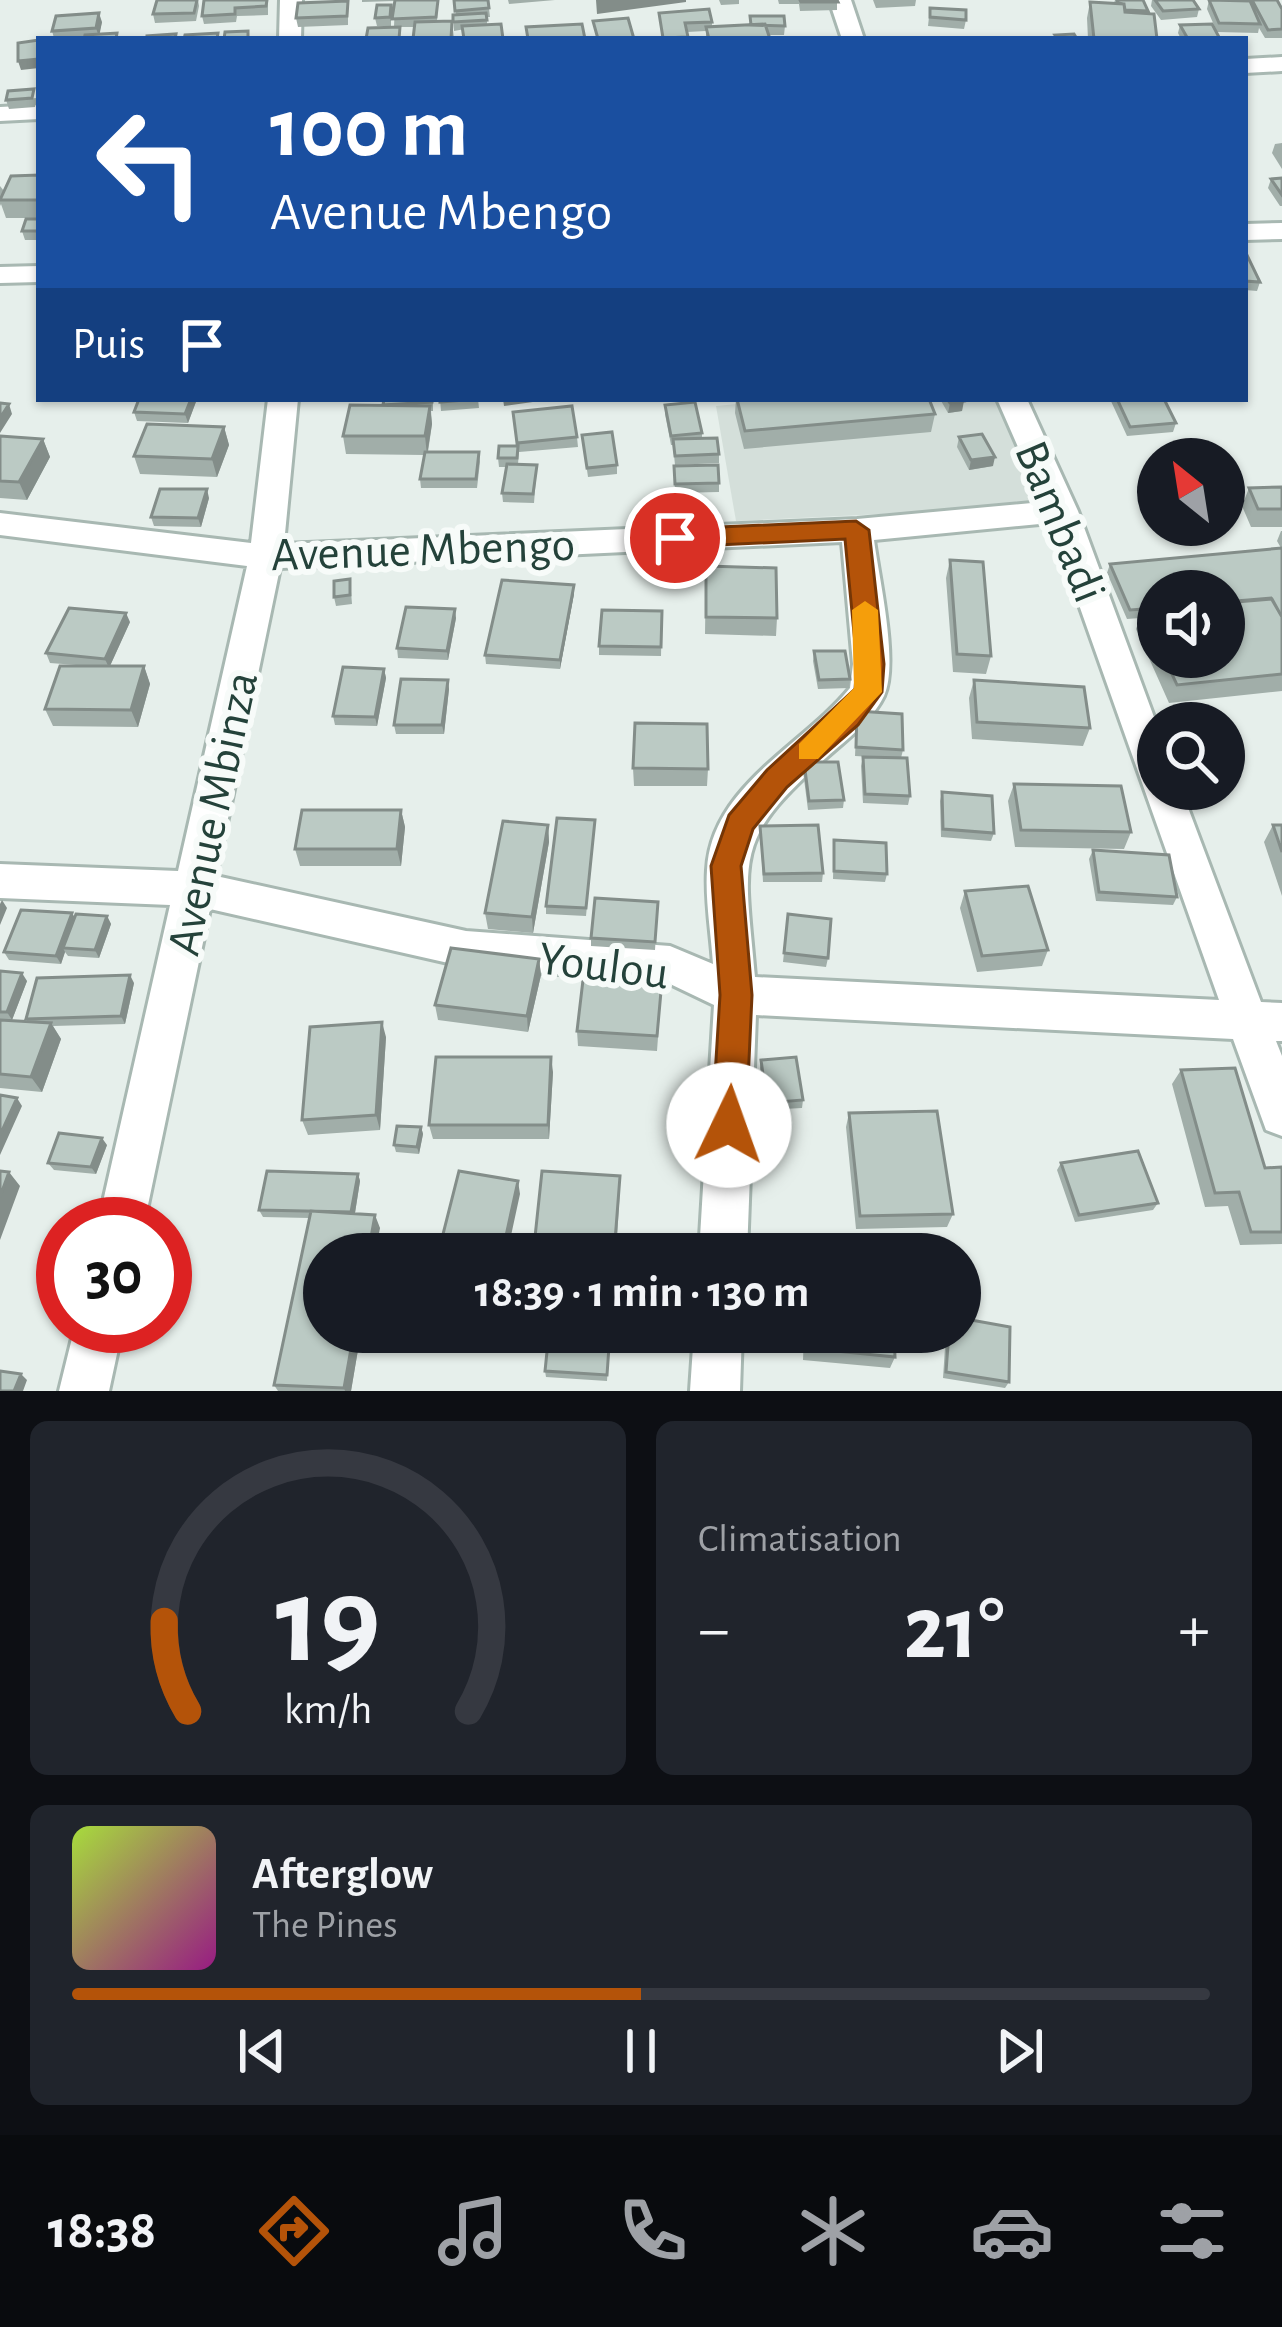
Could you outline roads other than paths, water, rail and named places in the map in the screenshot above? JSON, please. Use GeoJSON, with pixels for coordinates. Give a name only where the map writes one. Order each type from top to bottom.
{"type":"FeatureCollection","features":[{"type":"Feature","properties":{"kind":"street"},"geometry":{"type":"LineString","coordinates":[[290,36],[291,0]]}},
{"type":"Feature","properties":{"kind":"street"},"geometry":{"type":"LineString","coordinates":[[840,0],[852,36]]}},
{"type":"Feature","properties":{"kind":"street"},"geometry":{"type":"LineString","coordinates":[[1248,66],[1282,64]]}},
{"type":"Feature","properties":{"kind":"street"},"geometry":{"type":"LineString","coordinates":[[0,114],[36,112]]}},
{"type":"Feature","properties":{"kind":"street"},"geometry":{"type":"LineString","coordinates":[[1248,232],[1282,231]]}},
{"type":"Feature","properties":{"kind":"street"},"geometry":{"type":"LineString","coordinates":[[0,275],[36,274]]}},
{"type":"Feature","properties":{"kind":"street","name":"Avenue Mbinza"},"geometry":{"type":"LineString","coordinates":[[128,1197],[266,557],[283,402]]}},
{"type":"Feature","properties":{"kind":"street","name":"Bambadi"},"geometry":{"type":"LineString","coordinates":[[1013,402],[1062,511],[1137,720]]}},
{"type":"Feature","properties":{"kind":"street","name":"Avenue Mbengo"},"geometry":{"type":"LineString","coordinates":[[0,524],[266,557],[856,530],[1062,511]]}},
{"type":"Feature","properties":{"kind":"street"},"geometry":{"type":"LineString","coordinates":[[724,1233],[736,995],[726,866],[740,823],[777,778],[848,717],[868,692],[871,664],[856,530]]}},
{"type":"Feature","properties":{"kind":"street"},"geometry":{"type":"LineString","coordinates":[[1171,810],[1263,1021],[1282,1115]]}},
{"type":"Feature","properties":{"kind":"street","name":"Youlou"},"geometry":{"type":"LineString","coordinates":[[0,881],[196,890],[466,949],[670,964],[736,995],[1263,1021]]}},
{"type":"Feature","properties":{"kind":"street"},"geometry":{"type":"LineString","coordinates":[[84,1391],[93,1353]]}},
{"type":"Feature","properties":{"kind":"street"},"geometry":{"type":"LineString","coordinates":[[715,1391],[717,1353]]}}]}
